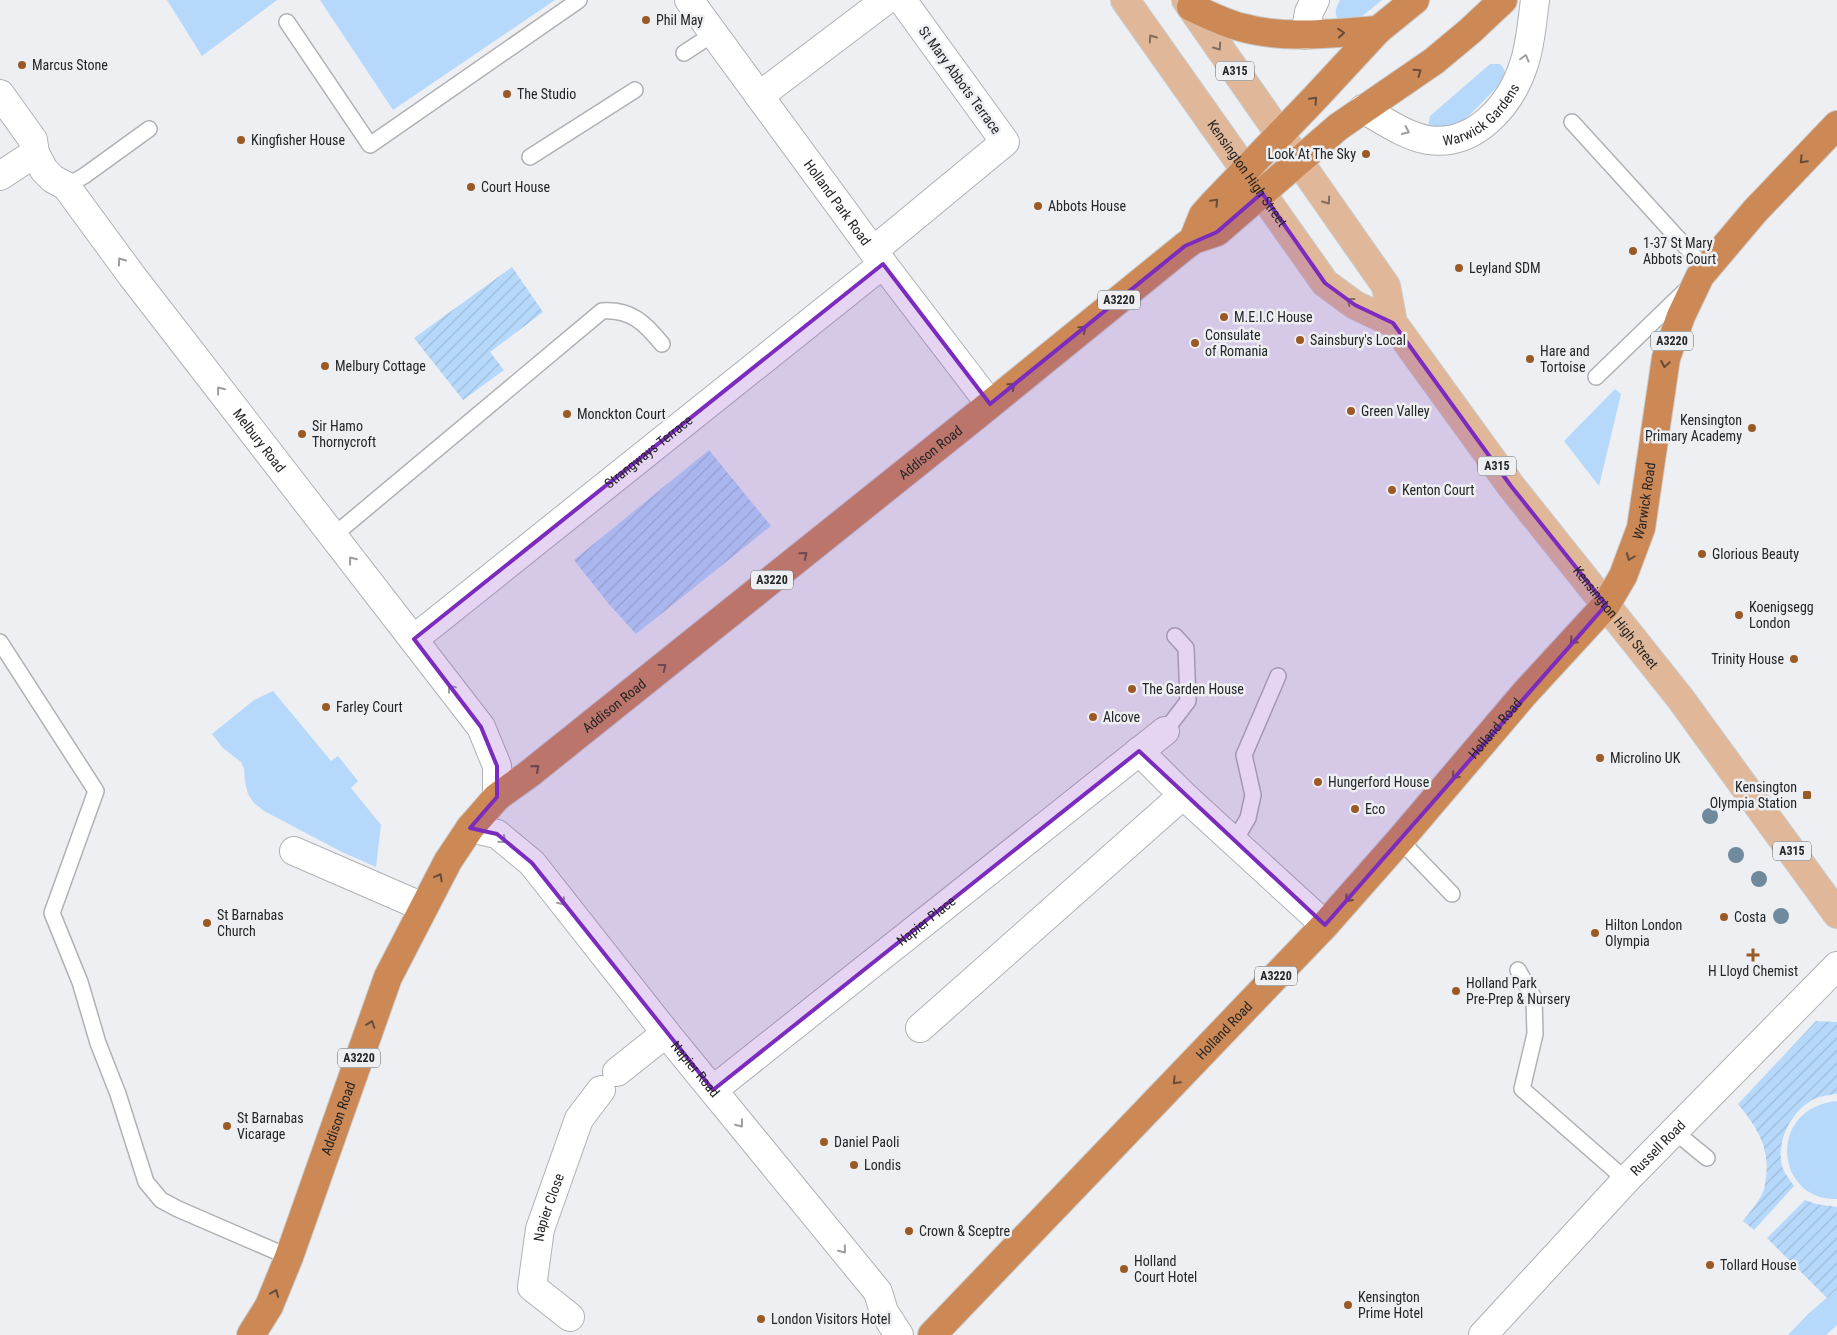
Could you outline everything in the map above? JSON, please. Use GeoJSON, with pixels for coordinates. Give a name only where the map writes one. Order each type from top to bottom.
{"type":"FeatureCollection","features":[{"type":"Feature","properties":{"kind":"highway"},"geometry":{"type":"LineString","coordinates":[[1193,240],[1203,214],[1378,30],[1415,0]]}},
{"type":"Feature","properties":{"kind":"highway"},"geometry":{"type":"LineString","coordinates":[[1299,161],[1338,127],[1434,61],[1503,0]]}},
{"type":"Feature","properties":{"kind":"highway"},"geometry":{"type":"LineString","coordinates":[[1188,4],[1239,27],[1262,32],[1305,36],[1378,30]]}},
{"type":"Feature","properties":{"kind":"highway","name":"Warwick Road"},"geometry":{"type":"LineString","coordinates":[[1606,605],[1623,576],[1641,528],[1666,358],[1681,316],[1703,272],[1755,211],[1837,125]]}},
{"type":"Feature","properties":{"kind":"highway","name":"Addison Road"},"geometry":{"type":"LineString","coordinates":[[251,1335],[269,1306],[289,1257],[388,977],[448,861],[470,828],[497,797],[529,774],[1193,240],[1217,232],[1299,161]]}},
{"type":"Feature","properties":{"kind":"highway","name":"Holland Road"},"geometry":{"type":"LineString","coordinates":[[932,1335],[1325,925],[1525,693],[1606,605]]}},
{"type":"Feature","properties":{"kind":"main road","name":"Kensington High Street"},"geometry":{"type":"LineString","coordinates":[[1125,0],[1325,282],[1356,305],[1393,324]]}},
{"type":"Feature","properties":{"kind":"main road","name":"Kensington High Street"},"geometry":{"type":"LineString","coordinates":[[1188,4],[1386,286],[1393,324],[1511,486],[1685,705],[1837,914]]}},
{"type":"Feature","properties":{"kind":"street","name":"Holland Park Road"},"geometry":{"type":"LineString","coordinates":[[689,0],[878,258],[990,404]]}},
{"type":"Feature","properties":{"kind":"street"},"geometry":{"type":"LineString","coordinates":[[759,96],[886,0]]}},
{"type":"Feature","properties":{"kind":"street","name":"St Mary Abbots Terrace"},"geometry":{"type":"LineString","coordinates":[[878,258],[1004,142],[902,0]]}},
{"type":"Feature","properties":{"kind":"street"},"geometry":{"type":"LineString","coordinates":[[1305,36],[1309,12],[1315,0]]}},
{"type":"Feature","properties":{"kind":"street","name":"Warwick Gardens"},"geometry":{"type":"LineString","coordinates":[[1363,109],[1406,132],[1428,140],[1449,140],[1469,135],[1489,121],[1504,103],[1517,81],[1524,63],[1530,37],[1535,0]]}},
{"type":"Feature","properties":{"kind":"street","name":"Melbury Road"},"geometry":{"type":"LineString","coordinates":[[0,94],[33,140],[35,153],[44,170],[53,179],[66,186],[132,276],[481,727],[497,766],[497,797]]}},
{"type":"Feature","properties":{"kind":"street"},"geometry":{"type":"LineString","coordinates":[[0,176],[35,153]]}},
{"type":"Feature","properties":{"kind":"street","name":"Strangways Terrace"},"geometry":{"type":"LineString","coordinates":[[414,639],[878,258]]}},
{"type":"Feature","properties":{"kind":"street","name":"Napier Place"},"geometry":{"type":"LineString","coordinates":[[713,1090],[1165,731]]}},
{"type":"Feature","properties":{"kind":"street"},"geometry":{"type":"LineString","coordinates":[[1139,752],[1183,795],[1325,925]]}},
{"type":"Feature","properties":{"kind":"street"},"geometry":{"type":"LineString","coordinates":[[920,1028],[1183,795]]}},
{"type":"Feature","properties":{"kind":"street","name":"Napier Road"},"geometry":{"type":"LineString","coordinates":[[470,828],[497,834],[532,863],[666,1033],[878,1292],[884,1312],[899,1335]]}},
{"type":"Feature","properties":{"kind":"street"},"geometry":{"type":"LineString","coordinates":[[294,851],[423,907]]}},
{"type":"Feature","properties":{"kind":"street","name":"Russell Road"},"geometry":{"type":"LineString","coordinates":[[1482,1335],[1626,1180],[1837,966]]}},
{"type":"Feature","properties":{"kind":"street","name":"Napier Close"},"geometry":{"type":"LineString","coordinates":[[570,1316],[532,1287],[540,1229],[579,1119],[609,1081],[666,1033]]}},
{"type":"Feature","properties":{"kind":"lane"},"geometry":{"type":"LineString","coordinates":[[287,22],[370,146],[578,0]]}},
{"type":"Feature","properties":{"kind":"lane"},"geometry":{"type":"LineString","coordinates":[[684,53],[713,34]]}},
{"type":"Feature","properties":{"kind":"lane"},"geometry":{"type":"LineString","coordinates":[[530,157],[635,90]]}},
{"type":"Feature","properties":{"kind":"lane"},"geometry":{"type":"LineString","coordinates":[[1572,122],[1703,272]]}},
{"type":"Feature","properties":{"kind":"lane"},"geometry":{"type":"LineString","coordinates":[[66,186],[149,130]]}},
{"type":"Feature","properties":{"kind":"lane","name":"Warwick Road"},"geometry":{"type":"LineString","coordinates":[[1596,377],[1703,272]]}},
{"type":"Feature","properties":{"kind":"lane"},"geometry":{"type":"LineString","coordinates":[[333,536],[602,311],[616,310],[632,317],[646,325],[662,344]]}},
{"type":"Feature","properties":{"kind":"lane"},"geometry":{"type":"LineString","coordinates":[[1165,731],[1188,701],[1186,648],[1175,636]]}},
{"type":"Feature","properties":{"kind":"lane"},"geometry":{"type":"LineString","coordinates":[[0,642],[96,791],[52,913],[80,982],[98,1043],[118,1094],[146,1182],[161,1200],[178,1209],[289,1257]]}},
{"type":"Feature","properties":{"kind":"lane"},"geometry":{"type":"LineString","coordinates":[[1234,842],[1248,818],[1254,795],[1244,755],[1278,676]]}},
{"type":"Feature","properties":{"kind":"lane"},"geometry":{"type":"LineString","coordinates":[[1400,840],[1452,894]]}},
{"type":"Feature","properties":{"kind":"lane"},"geometry":{"type":"LineString","coordinates":[[1518,970],[1534,998],[1535,1034],[1522,1089],[1626,1180]]}},
{"type":"Feature","properties":{"kind":"lane"},"geometry":{"type":"LineString","coordinates":[[1674,1131],[1707,1158]]}},
{"type":"Feature","properties":{"kind":"highlighted area"},"geometry":{"type":"Polygon","coordinates":[[[1262,193],[1325,283],[1355,305],[1393,323],[1511,486],[1606,605],[1325,925],[1139,751],[713,1090],[532,863],[497,834],[470,828],[497,797],[497,766],[481,727],[414,639],[883,264],[990,404],[1185,246],[1217,232],[1262,193]]]}},
{"type":"Feature","properties":{"kind":"shaded area"},"geometry":{"type":"Polygon","coordinates":[[[167,0],[277,0],[202,56],[167,0]]]}},
{"type":"Feature","properties":{"kind":"shaded area"},"geometry":{"type":"Polygon","coordinates":[[[320,0],[555,0],[393,110],[320,0]]]}},
{"type":"Feature","properties":{"kind":"shaded area"},"geometry":{"type":"Polygon","coordinates":[[[1340,0],[1382,0],[1355,22],[1342,23],[1337,18],[1336,13],[1340,0]]]}},
{"type":"Feature","properties":{"kind":"shaded area"},"geometry":{"type":"Polygon","coordinates":[[[1490,64],[1500,64],[1502,66],[1505,72],[1503,81],[1449,136],[1428,127],[1430,116],[1490,64]]]}},
{"type":"Feature","properties":{"kind":"shaded area"},"geometry":{"type":"Polygon","coordinates":[[[512,267],[543,312],[490,352],[504,370],[463,400],[414,338],[512,267]]]}},
{"type":"Feature","properties":{"kind":"shaded area"},"geometry":{"type":"Polygon","coordinates":[[[1615,389],[1621,394],[1599,486],[1564,441],[1615,389]]]}},
{"type":"Feature","properties":{"kind":"shaded area"},"geometry":{"type":"Polygon","coordinates":[[[709,450],[771,526],[636,634],[608,603],[574,560],[709,450]]]}},
{"type":"Feature","properties":{"kind":"shaded area"},"geometry":{"type":"Polygon","coordinates":[[[273,691],[331,761],[338,756],[358,781],[351,788],[381,825],[376,867],[342,852],[264,811],[254,803],[248,794],[244,768],[241,762],[223,748],[212,734],[254,700],[273,691]]]}},
{"type":"Feature","properties":{"kind":"shaded area"},"geometry":{"type":"Polygon","coordinates":[[[1816,1021],[1837,1022],[1837,1094],[1814,1099],[1798,1111],[1792,1119],[1783,1137],[1781,1156],[1783,1169],[1794,1186],[1754,1230],[1743,1221],[1764,1190],[1767,1166],[1766,1156],[1756,1129],[1738,1104],[1816,1021]]]}},
{"type":"Feature","properties":{"kind":"shaded area"},"geometry":{"type":"Polygon","coordinates":[[[1837,1101],[1837,1199],[1816,1196],[1801,1186],[1791,1171],[1787,1153],[1789,1136],[1798,1120],[1814,1107],[1837,1101]]]}},
{"type":"Feature","properties":{"kind":"shaded area"},"geometry":{"type":"Polygon","coordinates":[[[1805,1200],[1816,1204],[1837,1207],[1837,1289],[1827,1298],[1767,1238],[1805,1200]]]}},
{"type":"Feature","properties":{"kind":"shaded area"},"geometry":{"type":"Polygon","coordinates":[[[1837,1289],[1837,1325],[1826,1335],[1788,1335],[1808,1314],[1837,1289]]]}},
{"type":"Feature","properties":{"kind":"place","name":"Phil May"},"geometry":{"type":"Point","coordinates":[646,20]}},
{"type":"Feature","properties":{"kind":"place","name":"Marcus Stone"},"geometry":{"type":"Point","coordinates":[22,65]}},
{"type":"Feature","properties":{"kind":"place","name":"The Studio"},"geometry":{"type":"Point","coordinates":[507,94]}},
{"type":"Feature","properties":{"kind":"place","name":"Kingfisher House"},"geometry":{"type":"Point","coordinates":[241,140]}},
{"type":"Feature","properties":{"kind":"place","name":"Look At The Sky"},"geometry":{"type":"Point","coordinates":[1366,154]}},
{"type":"Feature","properties":{"kind":"place","name":"Court House"},"geometry":{"type":"Point","coordinates":[471,187]}},
{"type":"Feature","properties":{"kind":"place","name":"Abbots House"},"geometry":{"type":"Point","coordinates":[1038,206]}},
{"type":"Feature","properties":{"kind":"place","name":"1-37 St Mary Abbots Court"},"geometry":{"type":"Point","coordinates":[1633,251]}},
{"type":"Feature","properties":{"kind":"place","name":"Leyland SDM"},"geometry":{"type":"Point","coordinates":[1459,268]}},
{"type":"Feature","properties":{"kind":"place","name":"M.E.I.C House"},"geometry":{"type":"Point","coordinates":[1224,317]}},
{"type":"Feature","properties":{"kind":"place","name":"Sainsbury's Local"},"geometry":{"type":"Point","coordinates":[1300,340]}},
{"type":"Feature","properties":{"kind":"place","name":"Consulate of Romania"},"geometry":{"type":"Point","coordinates":[1195,343]}},
{"type":"Feature","properties":{"kind":"place","name":"Hare and Tortoise"},"geometry":{"type":"Point","coordinates":[1530,359]}},
{"type":"Feature","properties":{"kind":"place","name":"Melbury Cottage"},"geometry":{"type":"Point","coordinates":[325,366]}},
{"type":"Feature","properties":{"kind":"place","name":"Green Valley"},"geometry":{"type":"Point","coordinates":[1351,411]}},
{"type":"Feature","properties":{"kind":"place","name":"Monckton Court"},"geometry":{"type":"Point","coordinates":[567,414]}},
{"type":"Feature","properties":{"kind":"place","name":"Kensington Primary Academy"},"geometry":{"type":"Point","coordinates":[1752,428]}},
{"type":"Feature","properties":{"kind":"place","name":"Sir Hamo Thornycroft"},"geometry":{"type":"Point","coordinates":[302,434]}},
{"type":"Feature","properties":{"kind":"place","name":"Kenton Court"},"geometry":{"type":"Point","coordinates":[1392,490]}},
{"type":"Feature","properties":{"kind":"place","name":"Glorious Beauty"},"geometry":{"type":"Point","coordinates":[1702,554]}},
{"type":"Feature","properties":{"kind":"place","name":"Koenigsegg London"},"geometry":{"type":"Point","coordinates":[1739,615]}},
{"type":"Feature","properties":{"kind":"place","name":"Trinity House"},"geometry":{"type":"Point","coordinates":[1794,659]}},
{"type":"Feature","properties":{"kind":"place","name":"The Garden House"},"geometry":{"type":"Point","coordinates":[1132,689]}},
{"type":"Feature","properties":{"kind":"place","name":"Farley Court"},"geometry":{"type":"Point","coordinates":[326,707]}},
{"type":"Feature","properties":{"kind":"place","name":"Alcove"},"geometry":{"type":"Point","coordinates":[1093,717]}},
{"type":"Feature","properties":{"kind":"place","name":"Microlino UK"},"geometry":{"type":"Point","coordinates":[1600,758]}},
{"type":"Feature","properties":{"kind":"place","name":"Hungerford House"},"geometry":{"type":"Point","coordinates":[1318,782]}},
{"type":"Feature","properties":{"kind":"place","name":"Kensington Olympia Station"},"geometry":{"type":"Point","coordinates":[1807,795]}},
{"type":"Feature","properties":{"kind":"place","name":"Eco"},"geometry":{"type":"Point","coordinates":[1355,809]}},
{"type":"Feature","properties":{"kind":"place","name":"Costa"},"geometry":{"type":"Point","coordinates":[1724,917]}},
{"type":"Feature","properties":{"kind":"place","name":"St Barnabas Church"},"geometry":{"type":"Point","coordinates":[207,923]}},
{"type":"Feature","properties":{"kind":"place","name":"Hilton London Olympia"},"geometry":{"type":"Point","coordinates":[1595,933]}},
{"type":"Feature","properties":{"kind":"place","name":"H Lloyd Chemist"},"geometry":{"type":"Point","coordinates":[1753,955]}},
{"type":"Feature","properties":{"kind":"place","name":"Holland Park Pre-Prep & Nursery"},"geometry":{"type":"Point","coordinates":[1456,991]}},
{"type":"Feature","properties":{"kind":"place","name":"St Barnabas Vicarage"},"geometry":{"type":"Point","coordinates":[227,1126]}},
{"type":"Feature","properties":{"kind":"place","name":"Daniel Paoli"},"geometry":{"type":"Point","coordinates":[824,1142]}},
{"type":"Feature","properties":{"kind":"place","name":"Londis"},"geometry":{"type":"Point","coordinates":[854,1165]}},
{"type":"Feature","properties":{"kind":"place","name":"Crown & Sceptre"},"geometry":{"type":"Point","coordinates":[909,1231]}},
{"type":"Feature","properties":{"kind":"place","name":"Tollard House"},"geometry":{"type":"Point","coordinates":[1710,1265]}},
{"type":"Feature","properties":{"kind":"place","name":"Holland Court Hotel"},"geometry":{"type":"Point","coordinates":[1124,1269]}},
{"type":"Feature","properties":{"kind":"place","name":"Kensington Prime Hotel"},"geometry":{"type":"Point","coordinates":[1348,1305]}},
{"type":"Feature","properties":{"kind":"place","name":"London Visitors Hotel"},"geometry":{"type":"Point","coordinates":[761,1319]}}]}
